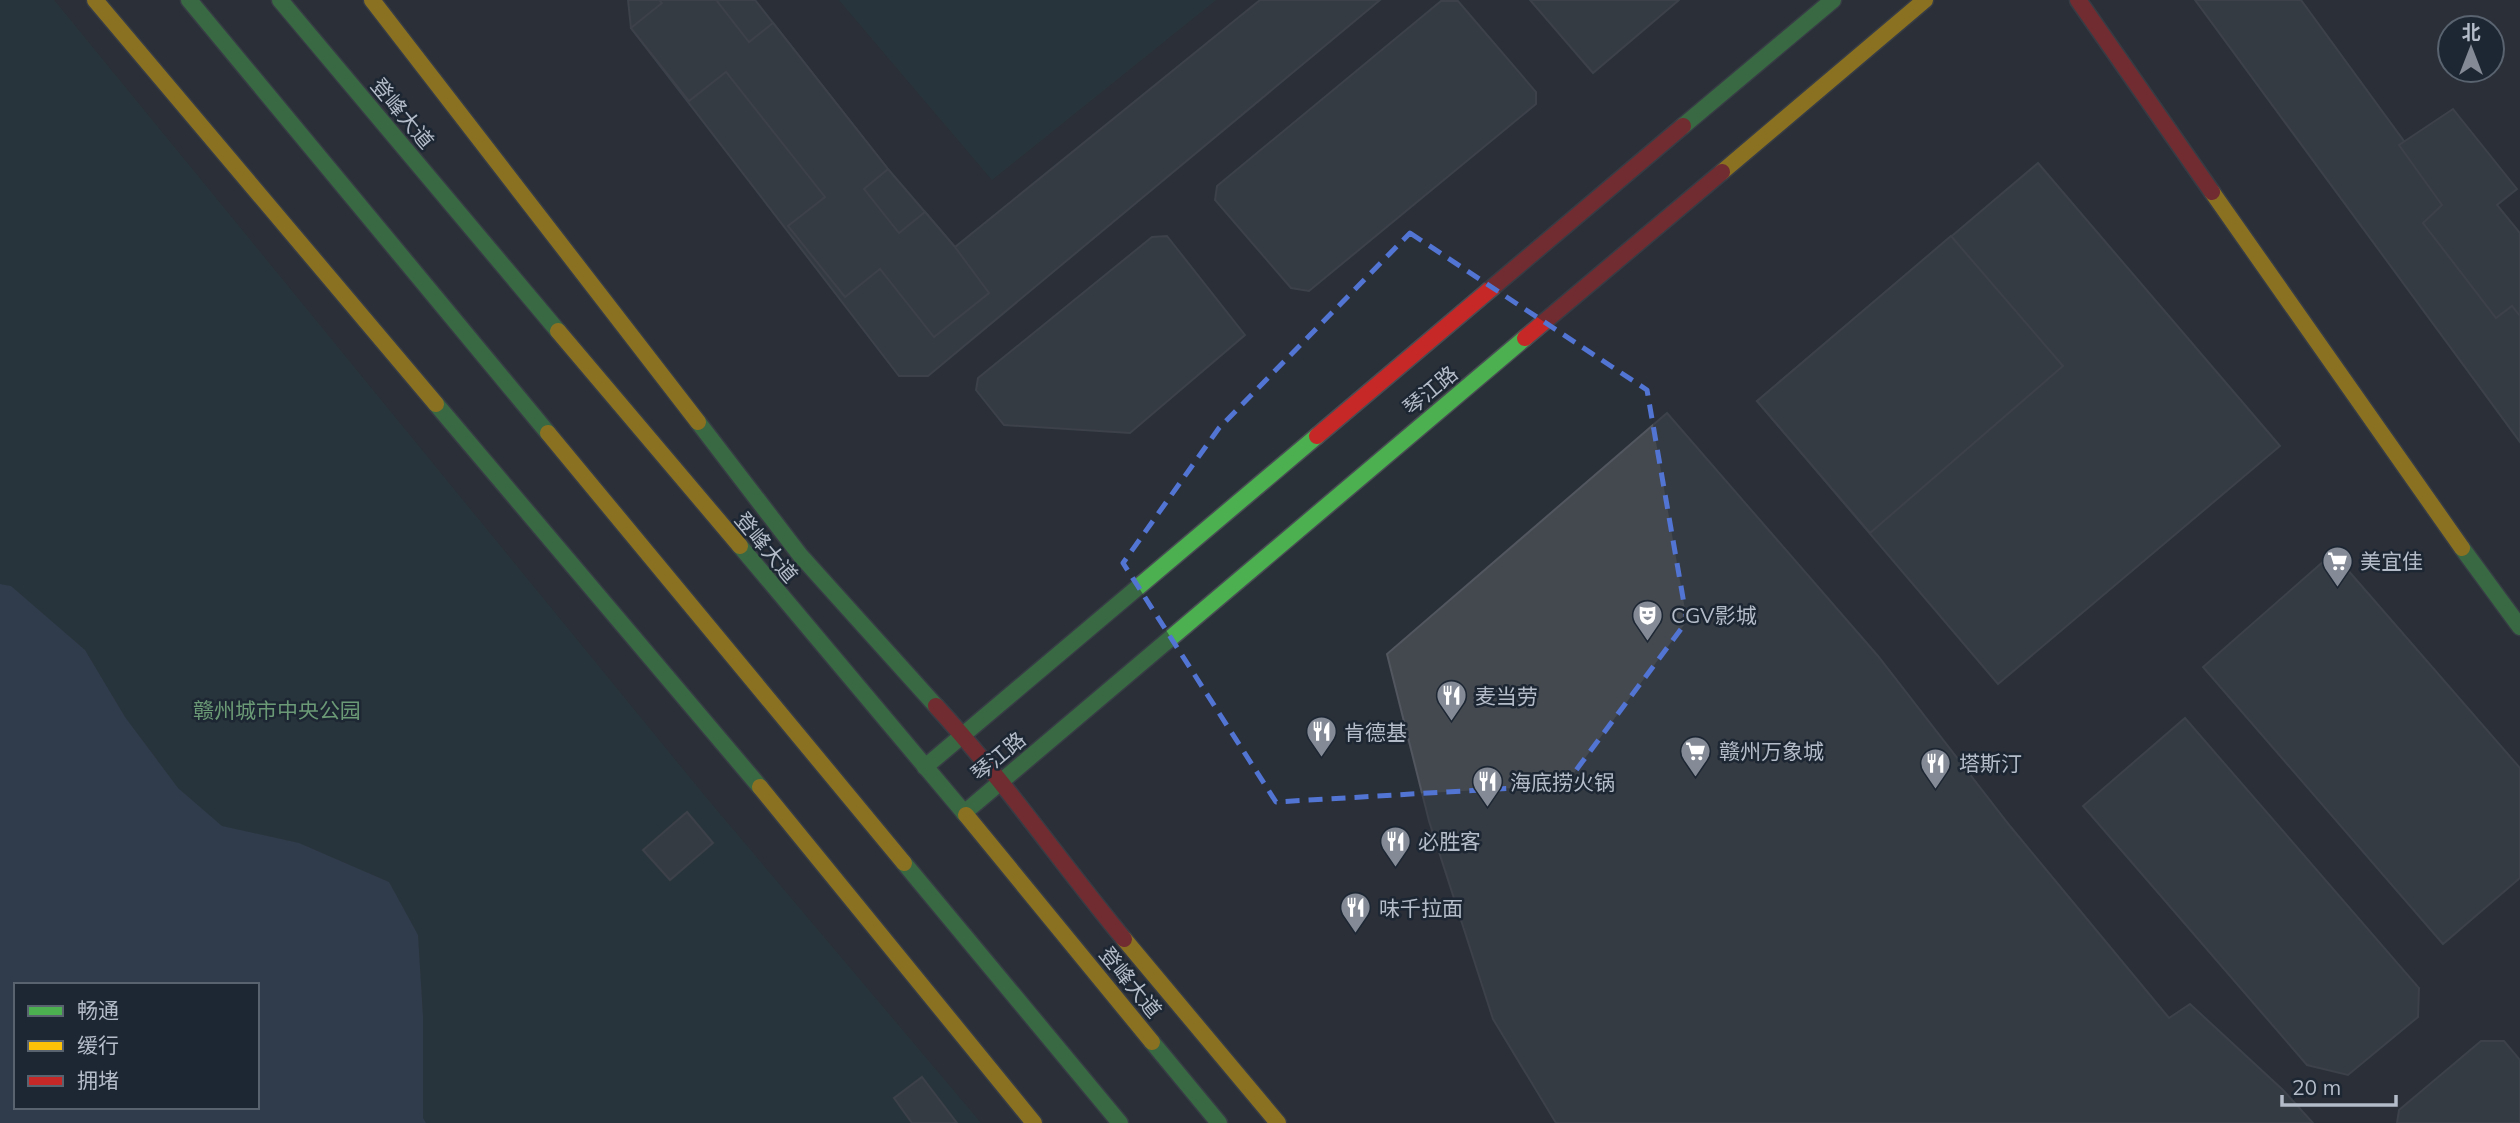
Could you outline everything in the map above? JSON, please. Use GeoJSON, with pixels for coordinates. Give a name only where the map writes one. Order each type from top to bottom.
{"type":"FeatureCollection","features":[{"type":"Feature","properties":{"kind":"main road"},"geometry":{"type":"LineString","coordinates":[[95,0],[794,828],[1034,1123]]}},
{"type":"Feature","properties":{"kind":"main road"},"geometry":{"type":"LineString","coordinates":[[189,0],[1119,1123]]}},
{"type":"Feature","properties":{"kind":"main road","name":"登峰大道"},"geometry":{"type":"LineString","coordinates":[[281,0],[925,766],[1219,1123]]}},
{"type":"Feature","properties":{"kind":"main road"},"geometry":{"type":"LineString","coordinates":[[372,0],[800,555],[962,734],[1076,881],[1278,1123]]}},
{"type":"Feature","properties":{"kind":"main road","name":"琴江路"},"geometry":{"type":"LineString","coordinates":[[925,766],[1833,0]]}},
{"type":"Feature","properties":{"kind":"main road","name":"琴江路"},"geometry":{"type":"LineString","coordinates":[[964,813],[1925,0]]}},
{"type":"Feature","properties":{"kind":"main road"},"geometry":{"type":"LineString","coordinates":[[2078,0],[2404,469],[2520,627]]}},
{"type":"Feature","properties":{"kind":"highlighted area"},"geometry":{"type":"Polygon","coordinates":[[[1410,233],[1647,390],[1687,621],[1565,785],[1276,802],[1123,563],[1219,428],[1410,233]]]}},
{"type":"Feature","properties":{"kind":"green space","name":"赣州城市中央公园"},"geometry":{"type":"Polygon","coordinates":[[[0,0],[54,0],[704,795],[981,1123],[0,1123],[0,0]]]}},
{"type":"Feature","properties":{"kind":"green space"},"geometry":{"type":"Polygon","coordinates":[[[839,0],[1216,0],[992,180],[839,0]]]}},
{"type":"Feature","properties":{"kind":"water"},"geometry":{"type":"Polygon","coordinates":[[[0,584],[11,586],[85,650],[125,717],[178,788],[222,826],[299,843],[389,882],[418,935],[423,1017],[423,1118],[426,1123],[0,1123],[0,584]]]}},
{"type":"Feature","properties":{"kind":"building"},"geometry":{"type":"Polygon","coordinates":[[[628,0],[755,0],[888,169],[955,247],[1260,0],[1380,0],[928,376],[899,376],[631,28],[628,0]]]}},
{"type":"Feature","properties":{"kind":"building"},"geometry":{"type":"Polygon","coordinates":[[[659,0],[719,0],[717,1],[749,42],[773,23],[888,169],[864,189],[899,233],[925,212],[989,293],[934,337],[880,269],[845,297],[788,226],[825,197],[726,72],[689,101],[631,28],[662,3],[659,0]]]}},
{"type":"Feature","properties":{"kind":"building"},"geometry":{"type":"Polygon","coordinates":[[[1530,0],[1679,0],[1593,73],[1530,0]]]}},
{"type":"Feature","properties":{"kind":"building"},"geometry":{"type":"Polygon","coordinates":[[[2195,0],[2301,0],[2520,300],[2520,442],[2195,0]]]}},
{"type":"Feature","properties":{"kind":"building"},"geometry":{"type":"Polygon","coordinates":[[[1441,1],[1458,1],[1536,92],[1536,104],[1309,291],[1291,288],[1215,200],[1217,186],[1441,1]]]}},
{"type":"Feature","properties":{"kind":"building"},"geometry":{"type":"Polygon","coordinates":[[[2453,109],[2517,189],[2497,205],[2520,233],[2520,316],[2512,306],[2496,318],[2423,223],[2442,205],[2399,145],[2453,109]]]}},
{"type":"Feature","properties":{"kind":"building"},"geometry":{"type":"Polygon","coordinates":[[[2038,163],[2280,446],[1998,684],[1757,401],[2038,163]]]}},
{"type":"Feature","properties":{"kind":"building"},"geometry":{"type":"Polygon","coordinates":[[[1167,236],[1245,335],[1130,433],[1004,425],[976,390],[978,378],[1152,237],[1167,236]]]}},
{"type":"Feature","properties":{"kind":"building"},"geometry":{"type":"Polygon","coordinates":[[[1951,236],[2063,366],[1870,533],[1757,401],[1951,236]]]}},
{"type":"Feature","properties":{"kind":"building","name":"赣州万象城"},"geometry":{"type":"Polygon","coordinates":[[[1667,413],[1878,656],[2010,826],[2169,1018],[2190,1004],[2283,1090],[2313,1123],[1556,1123],[1493,1019],[1429,821],[1387,654],[1667,413]]]}},
{"type":"Feature","properties":{"kind":"building"},"geometry":{"type":"Polygon","coordinates":[[[2333,553],[2520,768],[2520,878],[2443,944],[2203,667],[2333,553]]]}},
{"type":"Feature","properties":{"kind":"building"},"geometry":{"type":"Polygon","coordinates":[[[2185,718],[2419,988],[2418,1017],[2348,1075],[2307,1065],[2083,806],[2185,718]]]}},
{"type":"Feature","properties":{"kind":"building"},"geometry":{"type":"Polygon","coordinates":[[[687,812],[713,843],[670,880],[643,850],[687,812]]]}},
{"type":"Feature","properties":{"kind":"building"},"geometry":{"type":"Polygon","coordinates":[[[2481,1041],[2504,1041],[2520,1060],[2520,1123],[2397,1123],[2399,1110],[2481,1041]]]}},
{"type":"Feature","properties":{"kind":"building"},"geometry":{"type":"Polygon","coordinates":[[[922,1077],[957,1123],[912,1123],[894,1098],[922,1077]]]}},
{"type":"Feature","properties":{"kind":"traffic: fast"},"geometry":{"type":"LineString","coordinates":[[189,0],[548,433]]}},
{"type":"Feature","properties":{"kind":"traffic: fast"},"geometry":{"type":"LineString","coordinates":[[280,0],[558,331]]}},
{"type":"Feature","properties":{"kind":"traffic: fast"},"geometry":{"type":"LineString","coordinates":[[1683,126],[1833,0]]}},
{"type":"Feature","properties":{"kind":"traffic: fast"},"geometry":{"type":"LineString","coordinates":[[964,813],[1525,338]]}},
{"type":"Feature","properties":{"kind":"traffic: fast"},"geometry":{"type":"LineString","coordinates":[[436,404],[760,787]]}},
{"type":"Feature","properties":{"kind":"traffic: fast"},"geometry":{"type":"LineString","coordinates":[[698,422],[800,555],[936,706]]}},
{"type":"Feature","properties":{"kind":"traffic: fast"},"geometry":{"type":"LineString","coordinates":[[925,767],[1317,436]]}},
{"type":"Feature","properties":{"kind":"traffic: fast"},"geometry":{"type":"LineString","coordinates":[[740,546],[966,815]]}},
{"type":"Feature","properties":{"kind":"traffic: fast"},"geometry":{"type":"LineString","coordinates":[[2462,548],[2520,627]]}},
{"type":"Feature","properties":{"kind":"traffic: fast"},"geometry":{"type":"LineString","coordinates":[[904,863],[1120,1123]]}},
{"type":"Feature","properties":{"kind":"traffic: fast"},"geometry":{"type":"LineString","coordinates":[[1152,1042],[1219,1123]]}},
{"type":"Feature","properties":{"kind":"traffic: slow"},"geometry":{"type":"LineString","coordinates":[[95,0],[436,404]]}},
{"type":"Feature","properties":{"kind":"traffic: slow"},"geometry":{"type":"LineString","coordinates":[[372,0],[698,422]]}},
{"type":"Feature","properties":{"kind":"traffic: slow"},"geometry":{"type":"LineString","coordinates":[[1722,172],[1925,0]]}},
{"type":"Feature","properties":{"kind":"traffic: slow"},"geometry":{"type":"LineString","coordinates":[[2212,192],[2462,548]]}},
{"type":"Feature","properties":{"kind":"traffic: slow"},"geometry":{"type":"LineString","coordinates":[[558,331],[740,546]]}},
{"type":"Feature","properties":{"kind":"traffic: slow"},"geometry":{"type":"LineString","coordinates":[[548,433],[904,863]]}},
{"type":"Feature","properties":{"kind":"traffic: slow"},"geometry":{"type":"LineString","coordinates":[[760,787],[1034,1123]]}},
{"type":"Feature","properties":{"kind":"traffic: slow"},"geometry":{"type":"LineString","coordinates":[[966,815],[1152,1042]]}},
{"type":"Feature","properties":{"kind":"traffic: slow"},"geometry":{"type":"LineString","coordinates":[[1124,939],[1278,1123]]}},
{"type":"Feature","properties":{"kind":"traffic: jam"},"geometry":{"type":"LineString","coordinates":[[2078,0],[2212,192]]}},
{"type":"Feature","properties":{"kind":"traffic: jam"},"geometry":{"type":"LineString","coordinates":[[1317,436],[1683,126]]}},
{"type":"Feature","properties":{"kind":"traffic: jam"},"geometry":{"type":"LineString","coordinates":[[1525,338],[1722,172]]}},
{"type":"Feature","properties":{"kind":"traffic: jam"},"geometry":{"type":"LineString","coordinates":[[936,706],[985,763],[1124,939]]}},
{"type":"Feature","properties":{"kind":"place","name":"美宜佳"},"geometry":{"type":"Point","coordinates":[2337,588]}},
{"type":"Feature","properties":{"kind":"place","name":"CGV影城"},"geometry":{"type":"Point","coordinates":[1648,642]}},
{"type":"Feature","properties":{"kind":"place","name":"麦当劳"},"geometry":{"type":"Point","coordinates":[1452,723]}},
{"type":"Feature","properties":{"kind":"place","name":"肯德基"},"geometry":{"type":"Point","coordinates":[1321,759]}},
{"type":"Feature","properties":{"kind":"place","name":"赣州万象城"},"geometry":{"type":"Point","coordinates":[1696,778]}},
{"type":"Feature","properties":{"kind":"place","name":"塔斯汀"},"geometry":{"type":"Point","coordinates":[1936,790]}},
{"type":"Feature","properties":{"kind":"place","name":"海底捞火锅"},"geometry":{"type":"Point","coordinates":[1487,809]}},
{"type":"Feature","properties":{"kind":"place","name":"必胜客"},"geometry":{"type":"Point","coordinates":[1395,868]}},
{"type":"Feature","properties":{"kind":"place","name":"味千拉面"},"geometry":{"type":"Point","coordinates":[1356,935]}}]}
